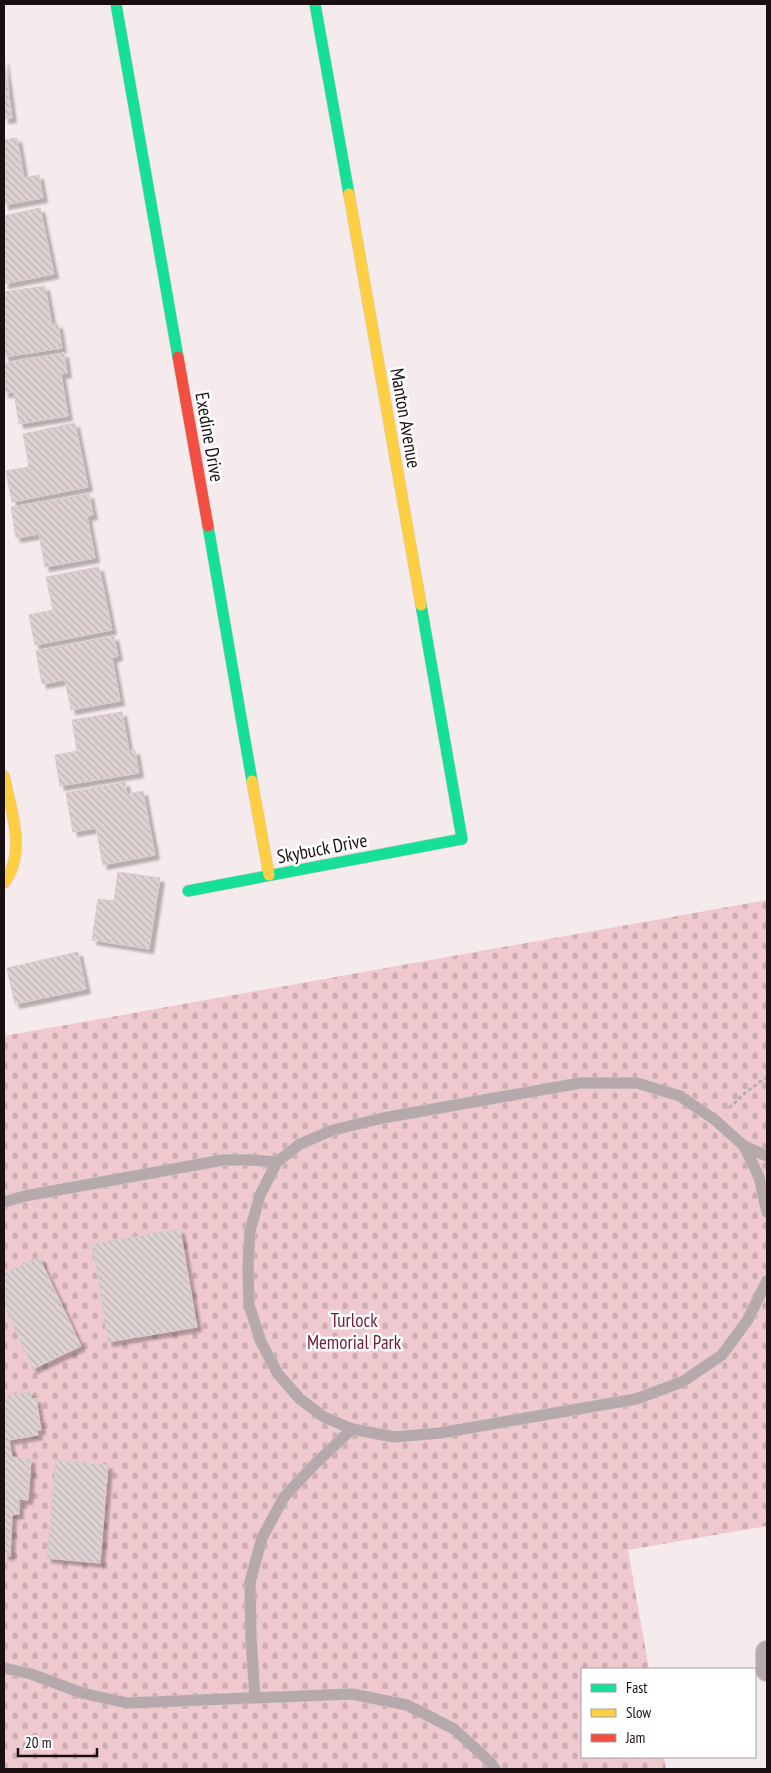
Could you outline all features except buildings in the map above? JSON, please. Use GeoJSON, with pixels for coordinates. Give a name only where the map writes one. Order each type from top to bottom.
{"type":"FeatureCollection","features":[{"type":"Feature","properties":{"kind":"street","name":"Exedine Drive"},"geometry":{"type":"LineString","coordinates":[[116,4],[269,875]]}},
{"type":"Feature","properties":{"kind":"street","name":"Manton Avenue"},"geometry":{"type":"LineString","coordinates":[[315,4],[462,839]]}},
{"type":"Feature","properties":{"kind":"street"},"geometry":{"type":"LineString","coordinates":[[4,776],[16,847],[15,864],[7,880]]}},
{"type":"Feature","properties":{"kind":"street","name":"Skybuck Drive"},"geometry":{"type":"LineString","coordinates":[[188,891],[462,839]]}},
{"type":"Feature","properties":{"kind":"street"},"geometry":{"type":"LineString","coordinates":[[767,1652],[767,1670]]}},
{"type":"Feature","properties":{"kind":"lane"},"geometry":{"type":"LineString","coordinates":[[767,1156],[744,1146],[715,1120],[680,1096],[637,1083],[580,1084],[383,1118],[333,1130],[300,1144],[277,1162],[260,1195],[250,1231],[248,1266],[249,1305],[261,1342],[278,1374],[300,1399],[324,1417],[352,1429],[394,1437],[440,1433],[636,1399],[682,1382],[722,1355],[747,1321],[767,1281]]}},
{"type":"Feature","properties":{"kind":"lane"},"geometry":{"type":"LineString","coordinates":[[744,1146],[760,1177],[767,1212]]}},
{"type":"Feature","properties":{"kind":"lane"},"geometry":{"type":"LineString","coordinates":[[4,1202],[25,1196],[223,1160],[277,1162]]}},
{"type":"Feature","properties":{"kind":"lane"},"geometry":{"type":"LineString","coordinates":[[255,1698],[250,1582],[262,1538],[284,1497],[352,1429]]}},
{"type":"Feature","properties":{"kind":"lane"},"geometry":{"type":"LineString","coordinates":[[4,1668],[31,1674],[82,1693],[127,1703],[352,1694],[407,1705],[454,1729],[490,1762],[494,1769]]}},
{"type":"Feature","properties":{"kind":"path"},"geometry":{"type":"LineString","coordinates":[[730,1108],[746,1092],[767,1077]]}},
{"type":"Feature","properties":{"kind":"green space","name":"Turlock Memorial Park"},"geometry":{"type":"Polygon","coordinates":[[[767,900],[767,1526],[628,1550],[649,1668],[581,1668],[581,1758],[664,1758],[666,1769],[4,1769],[4,1036],[767,900]]]}},
{"type":"Feature","properties":{"kind":"traffic: fast"},"geometry":{"type":"LineString","coordinates":[[116,4],[178,357]]}},
{"type":"Feature","properties":{"kind":"traffic: fast"},"geometry":{"type":"LineString","coordinates":[[315,4],[349,194]]}},
{"type":"Feature","properties":{"kind":"traffic: fast"},"geometry":{"type":"LineString","coordinates":[[208,526],[252,781]]}},
{"type":"Feature","properties":{"kind":"traffic: fast"},"geometry":{"type":"LineString","coordinates":[[188,891],[462,839],[421,605]]}},
{"type":"Feature","properties":{"kind":"traffic: slow"},"geometry":{"type":"LineString","coordinates":[[349,194],[421,605]]}},
{"type":"Feature","properties":{"kind":"traffic: slow"},"geometry":{"type":"LineString","coordinates":[[4,776],[13,817],[16,845],[11,871],[4,883]]}},
{"type":"Feature","properties":{"kind":"traffic: slow"},"geometry":{"type":"LineString","coordinates":[[252,781],[269,875]]}},
{"type":"Feature","properties":{"kind":"traffic: jam"},"geometry":{"type":"LineString","coordinates":[[178,357],[208,526]]}}]}
